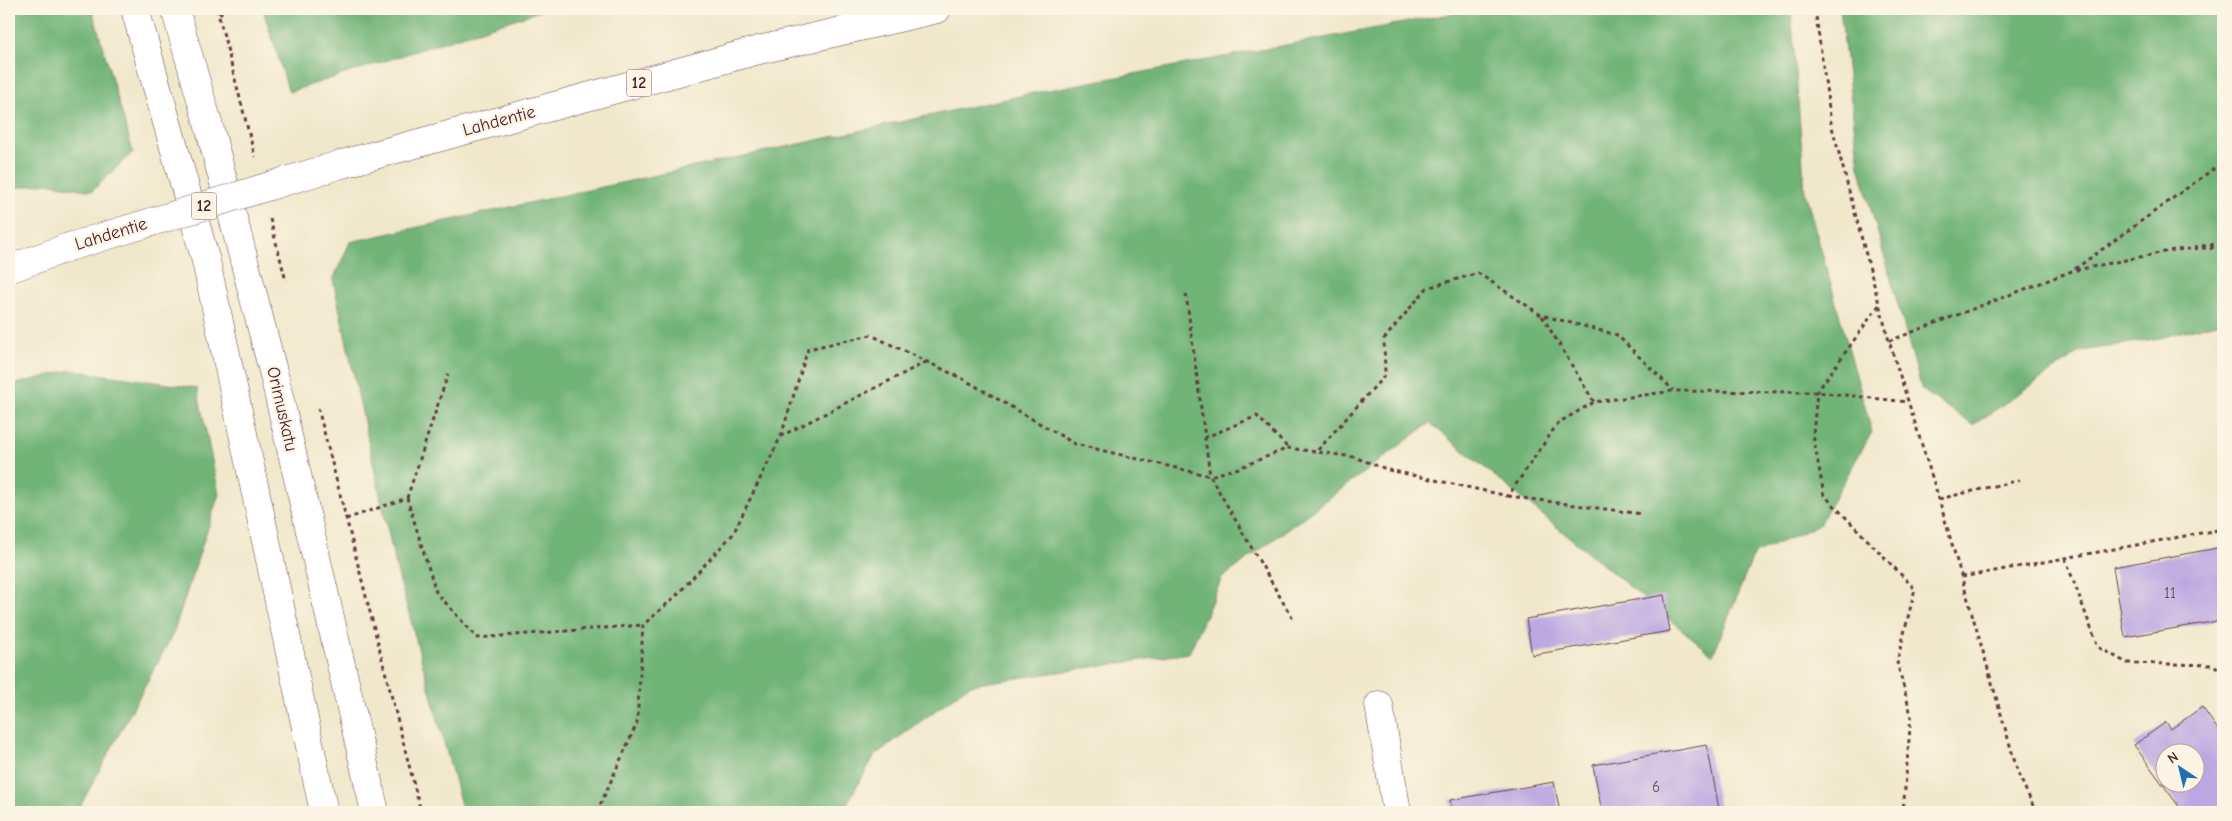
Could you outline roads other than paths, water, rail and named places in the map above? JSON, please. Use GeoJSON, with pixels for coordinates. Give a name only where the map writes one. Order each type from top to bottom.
{"type":"FeatureCollection","features":[{"type":"Feature","properties":{"kind":"main road"},"geometry":{"type":"LineString","coordinates":[[135,9],[206,262],[324,812]]}},
{"type":"Feature","properties":{"kind":"main road","name":"Orimuskatu"},"geometry":{"type":"LineString","coordinates":[[175,9],[210,130],[274,375],[375,812]]}},
{"type":"Feature","properties":{"kind":"main road","name":"Lahdentie"},"geometry":{"type":"LineString","coordinates":[[9,262],[66,248],[342,164],[759,50],[937,9]]}},
{"type":"Feature","properties":{"kind":"main road","name":"Lahdentie"},"geometry":{"type":"LineString","coordinates":[[9,269],[66,248]]}},
{"type":"Feature","properties":{"kind":"main road"},"geometry":{"type":"LineString","coordinates":[[1378,705],[1397,812]]}}]}
